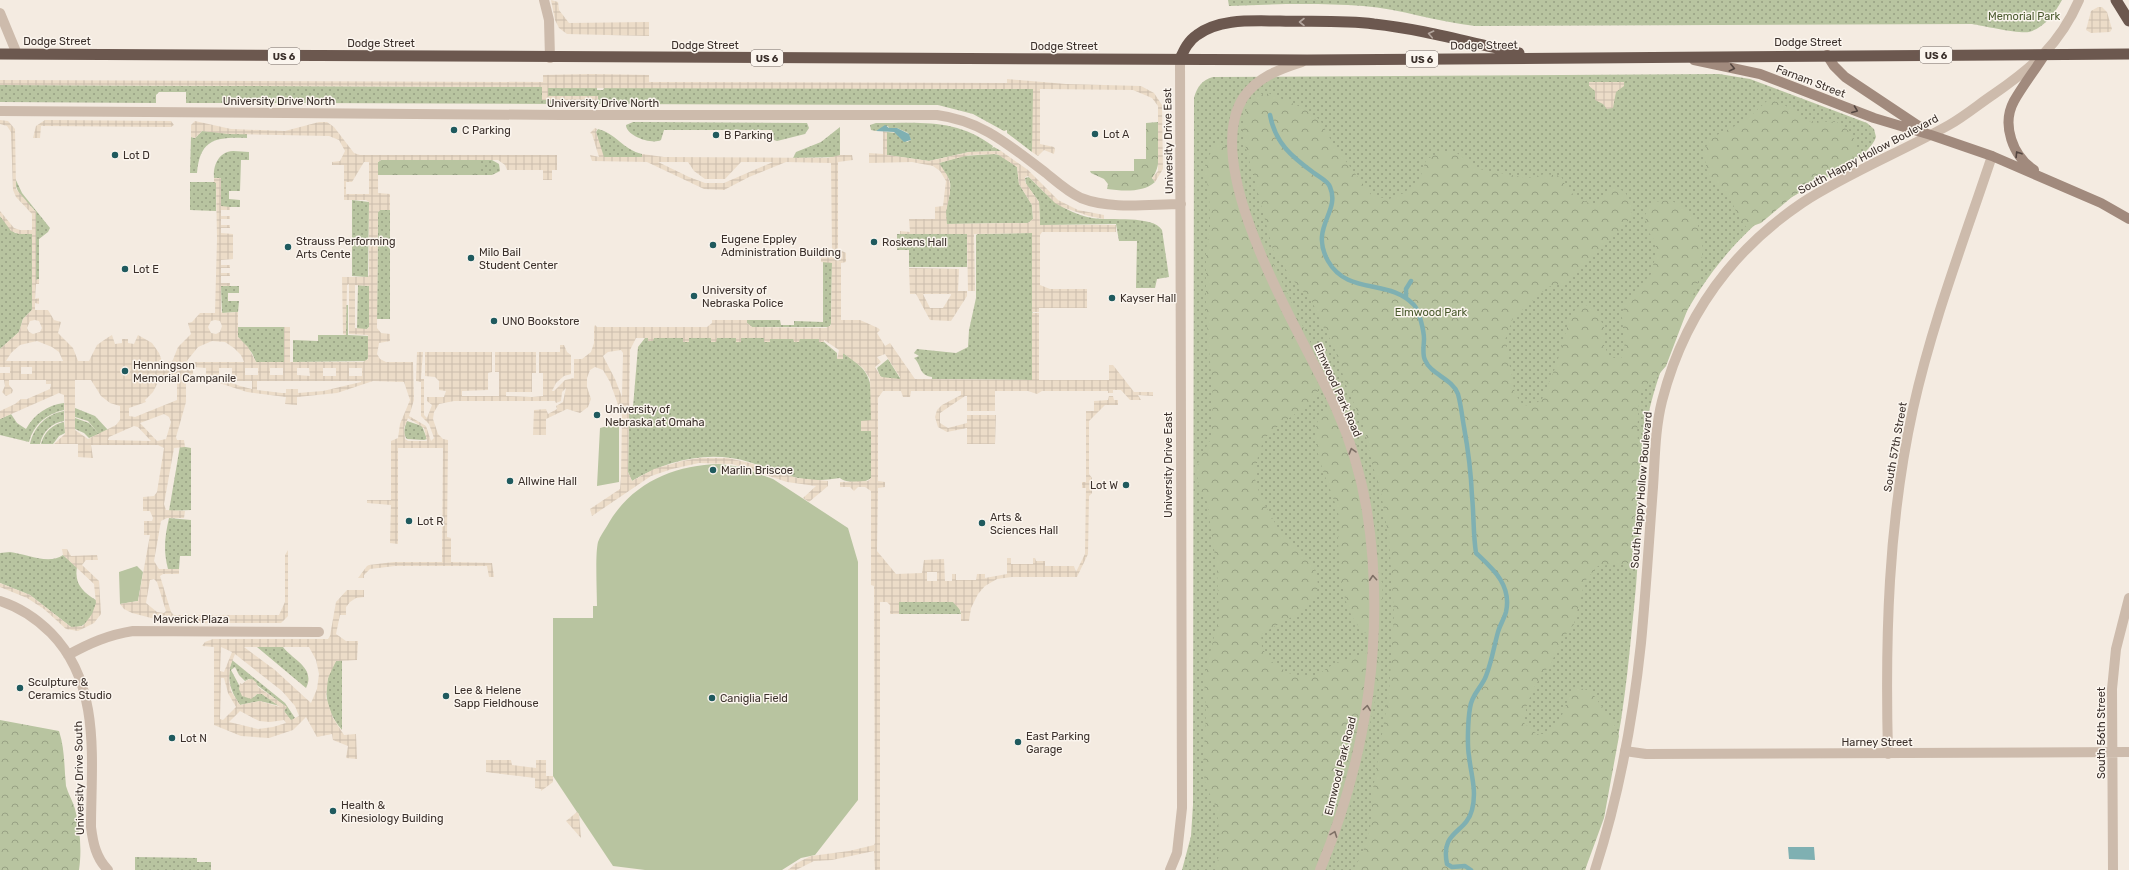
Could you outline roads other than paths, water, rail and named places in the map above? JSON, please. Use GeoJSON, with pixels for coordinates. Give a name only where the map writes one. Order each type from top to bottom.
{"type":"FeatureCollection","features":[{"type":"Feature","properties":{"kind":"highway"},"geometry":{"type":"LineString","coordinates":[[2116,0],[2129,21]]}},
{"type":"Feature","properties":{"kind":"highway"},"geometry":{"type":"LineString","coordinates":[[1180,59],[1188,43],[1197,34],[1223,24],[1260,21],[1373,23],[1537,58]]}},
{"type":"Feature","properties":{"kind":"highway","name":"Dodge Street"},"geometry":{"type":"LineString","coordinates":[[0,54],[550,58],[1307,60],[1680,56],[2129,54]]}},
{"type":"Feature","properties":{"kind":"main road"},"geometry":{"type":"LineString","coordinates":[[2045,54],[2014,102],[2010,116],[2010,133],[2018,154],[2026,164],[2047,179]]}},
{"type":"Feature","properties":{"kind":"main road","name":"Farnam Street"},"geometry":{"type":"LineString","coordinates":[[1827,55],[1834,66],[1845,78],[1931,135]]}},
{"type":"Feature","properties":{"kind":"main road","name":"Farnam Street"},"geometry":{"type":"LineString","coordinates":[[1680,56],[1760,74],[1874,118],[1931,135],[1992,156],[2101,203],[2129,220]]}},
{"type":"Feature","properties":{"kind":"street"},"geometry":{"type":"LineString","coordinates":[[544,0],[549,20],[550,58]]}},
{"type":"Feature","properties":{"kind":"street","name":"South Happy Hollow Boulevard"},"geometry":{"type":"LineString","coordinates":[[1596,870],[1625,751],[1641,641],[1657,428],[1668,380],[1686,334],[1704,303],[1726,272],[1750,246],[1777,222],[1818,194],[1953,123],[2007,85],[2045,54],[2058,38],[2079,0]]}},
{"type":"Feature","properties":{"kind":"street"},"geometry":{"type":"LineString","coordinates":[[0,13],[17,54]]}},
{"type":"Feature","properties":{"kind":"street","name":"University Drive East"},"geometry":{"type":"LineString","coordinates":[[1170,870],[1177,853],[1182,808],[1180,59]]}},
{"type":"Feature","properties":{"kind":"street","name":"Elmwood Park Road"},"geometry":{"type":"LineString","coordinates":[[1307,60],[1277,69],[1264,78],[1244,97],[1238,110],[1234,127],[1233,145],[1239,188],[1260,255],[1273,285],[1335,406],[1349,441],[1367,512],[1374,592],[1371,673],[1367,710],[1350,785],[1339,822],[1320,870]]}},
{"type":"Feature","properties":{"kind":"street","name":"University Drive North"},"geometry":{"type":"LineString","coordinates":[[0,111],[554,115],[937,115],[954,117],[992,132],[1064,187],[1080,197],[1090,201],[1116,204],[1181,204]]}},
{"type":"Feature","properties":{"kind":"street","name":"South 57th Street"},"geometry":{"type":"LineString","coordinates":[[1888,754],[1886,696],[1888,606],[1895,514],[1903,459],[1926,357],[1992,156]]}},
{"type":"Feature","properties":{"kind":"street","name":"South 56th Street"},"geometry":{"type":"LineString","coordinates":[[2113,870],[2112,689],[2116,649],[2129,598]]}},
{"type":"Feature","properties":{"kind":"street","name":"University Drive South"},"geometry":{"type":"LineString","coordinates":[[0,601],[33,618],[58,640],[68,655],[82,682],[91,727],[91,827],[93,843],[98,857],[108,870]]}},
{"type":"Feature","properties":{"kind":"street","name":"Maverick Plaza"},"geometry":{"type":"LineString","coordinates":[[68,655],[92,641],[114,634],[133,631],[319,632]]}},
{"type":"Feature","properties":{"kind":"street","name":"Harney Street"},"geometry":{"type":"LineString","coordinates":[[1625,751],[1646,754],[2129,752]]}},
{"type":"Feature","properties":{"kind":"water"},"geometry":{"type":"Polygon","coordinates":[[[885,125],[889,128],[897,128],[909,134],[911,140],[904,142],[894,132],[876,131],[885,125]]]}},
{"type":"Feature","properties":{"kind":"water"},"geometry":{"type":"Polygon","coordinates":[[[1788,847],[1814,847],[1815,860],[1789,859],[1788,847]]]}},
{"type":"Feature","properties":{"kind":"waterway"},"geometry":{"type":"LineString","coordinates":[[1270,115],[1272,125],[1280,141],[1292,155],[1325,181],[1330,187],[1332,204],[1323,229],[1322,239],[1323,249],[1328,261],[1336,272],[1346,279],[1393,292],[1404,297],[1414,305],[1418,311],[1422,326],[1425,360],[1432,369],[1451,384],[1458,394],[1469,461],[1476,553],[1500,578],[1504,586],[1507,602],[1506,612],[1498,632],[1488,670],[1484,680],[1472,699],[1470,708],[1468,745],[1474,790],[1472,810],[1465,824],[1450,838],[1447,845],[1447,864],[1452,867],[1465,866],[1471,870]]}},
{"type":"Feature","properties":{"kind":"waterway"},"geometry":{"type":"LineString","coordinates":[[1406,297],[1406,289],[1411,281]]}},
{"type":"Feature","properties":{"kind":"place","name":"C Parking"},"geometry":{"type":"Point","coordinates":[454,130]}},
{"type":"Feature","properties":{"kind":"place","name":"Lot A"},"geometry":{"type":"Point","coordinates":[1095,134]}},
{"type":"Feature","properties":{"kind":"place","name":"B Parking"},"geometry":{"type":"Point","coordinates":[716,135]}},
{"type":"Feature","properties":{"kind":"place","name":"Lot D"},"geometry":{"type":"Point","coordinates":[115,155]}},
{"type":"Feature","properties":{"kind":"place","name":"Roskens Hall"},"geometry":{"type":"Point","coordinates":[874,242]}},
{"type":"Feature","properties":{"kind":"place","name":"Eugene Eppley Administration Building"},"geometry":{"type":"Point","coordinates":[713,245]}},
{"type":"Feature","properties":{"kind":"place","name":"Strauss Performing Arts Cente"},"geometry":{"type":"Point","coordinates":[288,247]}},
{"type":"Feature","properties":{"kind":"place","name":"Milo Bail Student Center"},"geometry":{"type":"Point","coordinates":[471,258]}},
{"type":"Feature","properties":{"kind":"place","name":"Lot E"},"geometry":{"type":"Point","coordinates":[125,269]}},
{"type":"Feature","properties":{"kind":"place","name":"University of Nebraska Police"},"geometry":{"type":"Point","coordinates":[694,296]}},
{"type":"Feature","properties":{"kind":"place","name":"Kayser Hall"},"geometry":{"type":"Point","coordinates":[1112,298]}},
{"type":"Feature","properties":{"kind":"place","name":"UNO Bookstore"},"geometry":{"type":"Point","coordinates":[494,321]}},
{"type":"Feature","properties":{"kind":"place","name":"Henningson Memorial Campanile"},"geometry":{"type":"Point","coordinates":[125,371]}},
{"type":"Feature","properties":{"kind":"place","name":"University of Nebraska at Omaha"},"geometry":{"type":"Point","coordinates":[597,415]}},
{"type":"Feature","properties":{"kind":"place","name":"Marlin Briscoe"},"geometry":{"type":"Point","coordinates":[713,470]}},
{"type":"Feature","properties":{"kind":"place","name":"Allwine Hall"},"geometry":{"type":"Point","coordinates":[510,481]}},
{"type":"Feature","properties":{"kind":"place","name":"Lot W"},"geometry":{"type":"Point","coordinates":[1126,485]}},
{"type":"Feature","properties":{"kind":"place","name":"Lot R"},"geometry":{"type":"Point","coordinates":[409,521]}},
{"type":"Feature","properties":{"kind":"place","name":"Arts & Sciences Hall"},"geometry":{"type":"Point","coordinates":[982,523]}},
{"type":"Feature","properties":{"kind":"place","name":"Sculpture & Ceramics Studio"},"geometry":{"type":"Point","coordinates":[20,688]}},
{"type":"Feature","properties":{"kind":"place","name":"Lee & Helene Sapp Fieldhouse"},"geometry":{"type":"Point","coordinates":[446,696]}},
{"type":"Feature","properties":{"kind":"place","name":"Caniglia Field"},"geometry":{"type":"Point","coordinates":[712,698]}},
{"type":"Feature","properties":{"kind":"place","name":"Lot N"},"geometry":{"type":"Point","coordinates":[172,738]}},
{"type":"Feature","properties":{"kind":"place","name":"East Parking Garage"},"geometry":{"type":"Point","coordinates":[1018,742]}},
{"type":"Feature","properties":{"kind":"place","name":"Health & Kinesiology Building"},"geometry":{"type":"Point","coordinates":[333,811]}},
{"type":"Feature","properties":{"kind":"park label","name":"Memorial Park"},"geometry":{"type":"Point","coordinates":[2024,16]}},
{"type":"Feature","properties":{"kind":"park label","name":"Elmwood Park"},"geometry":{"type":"Point","coordinates":[1431,312]}}]}
